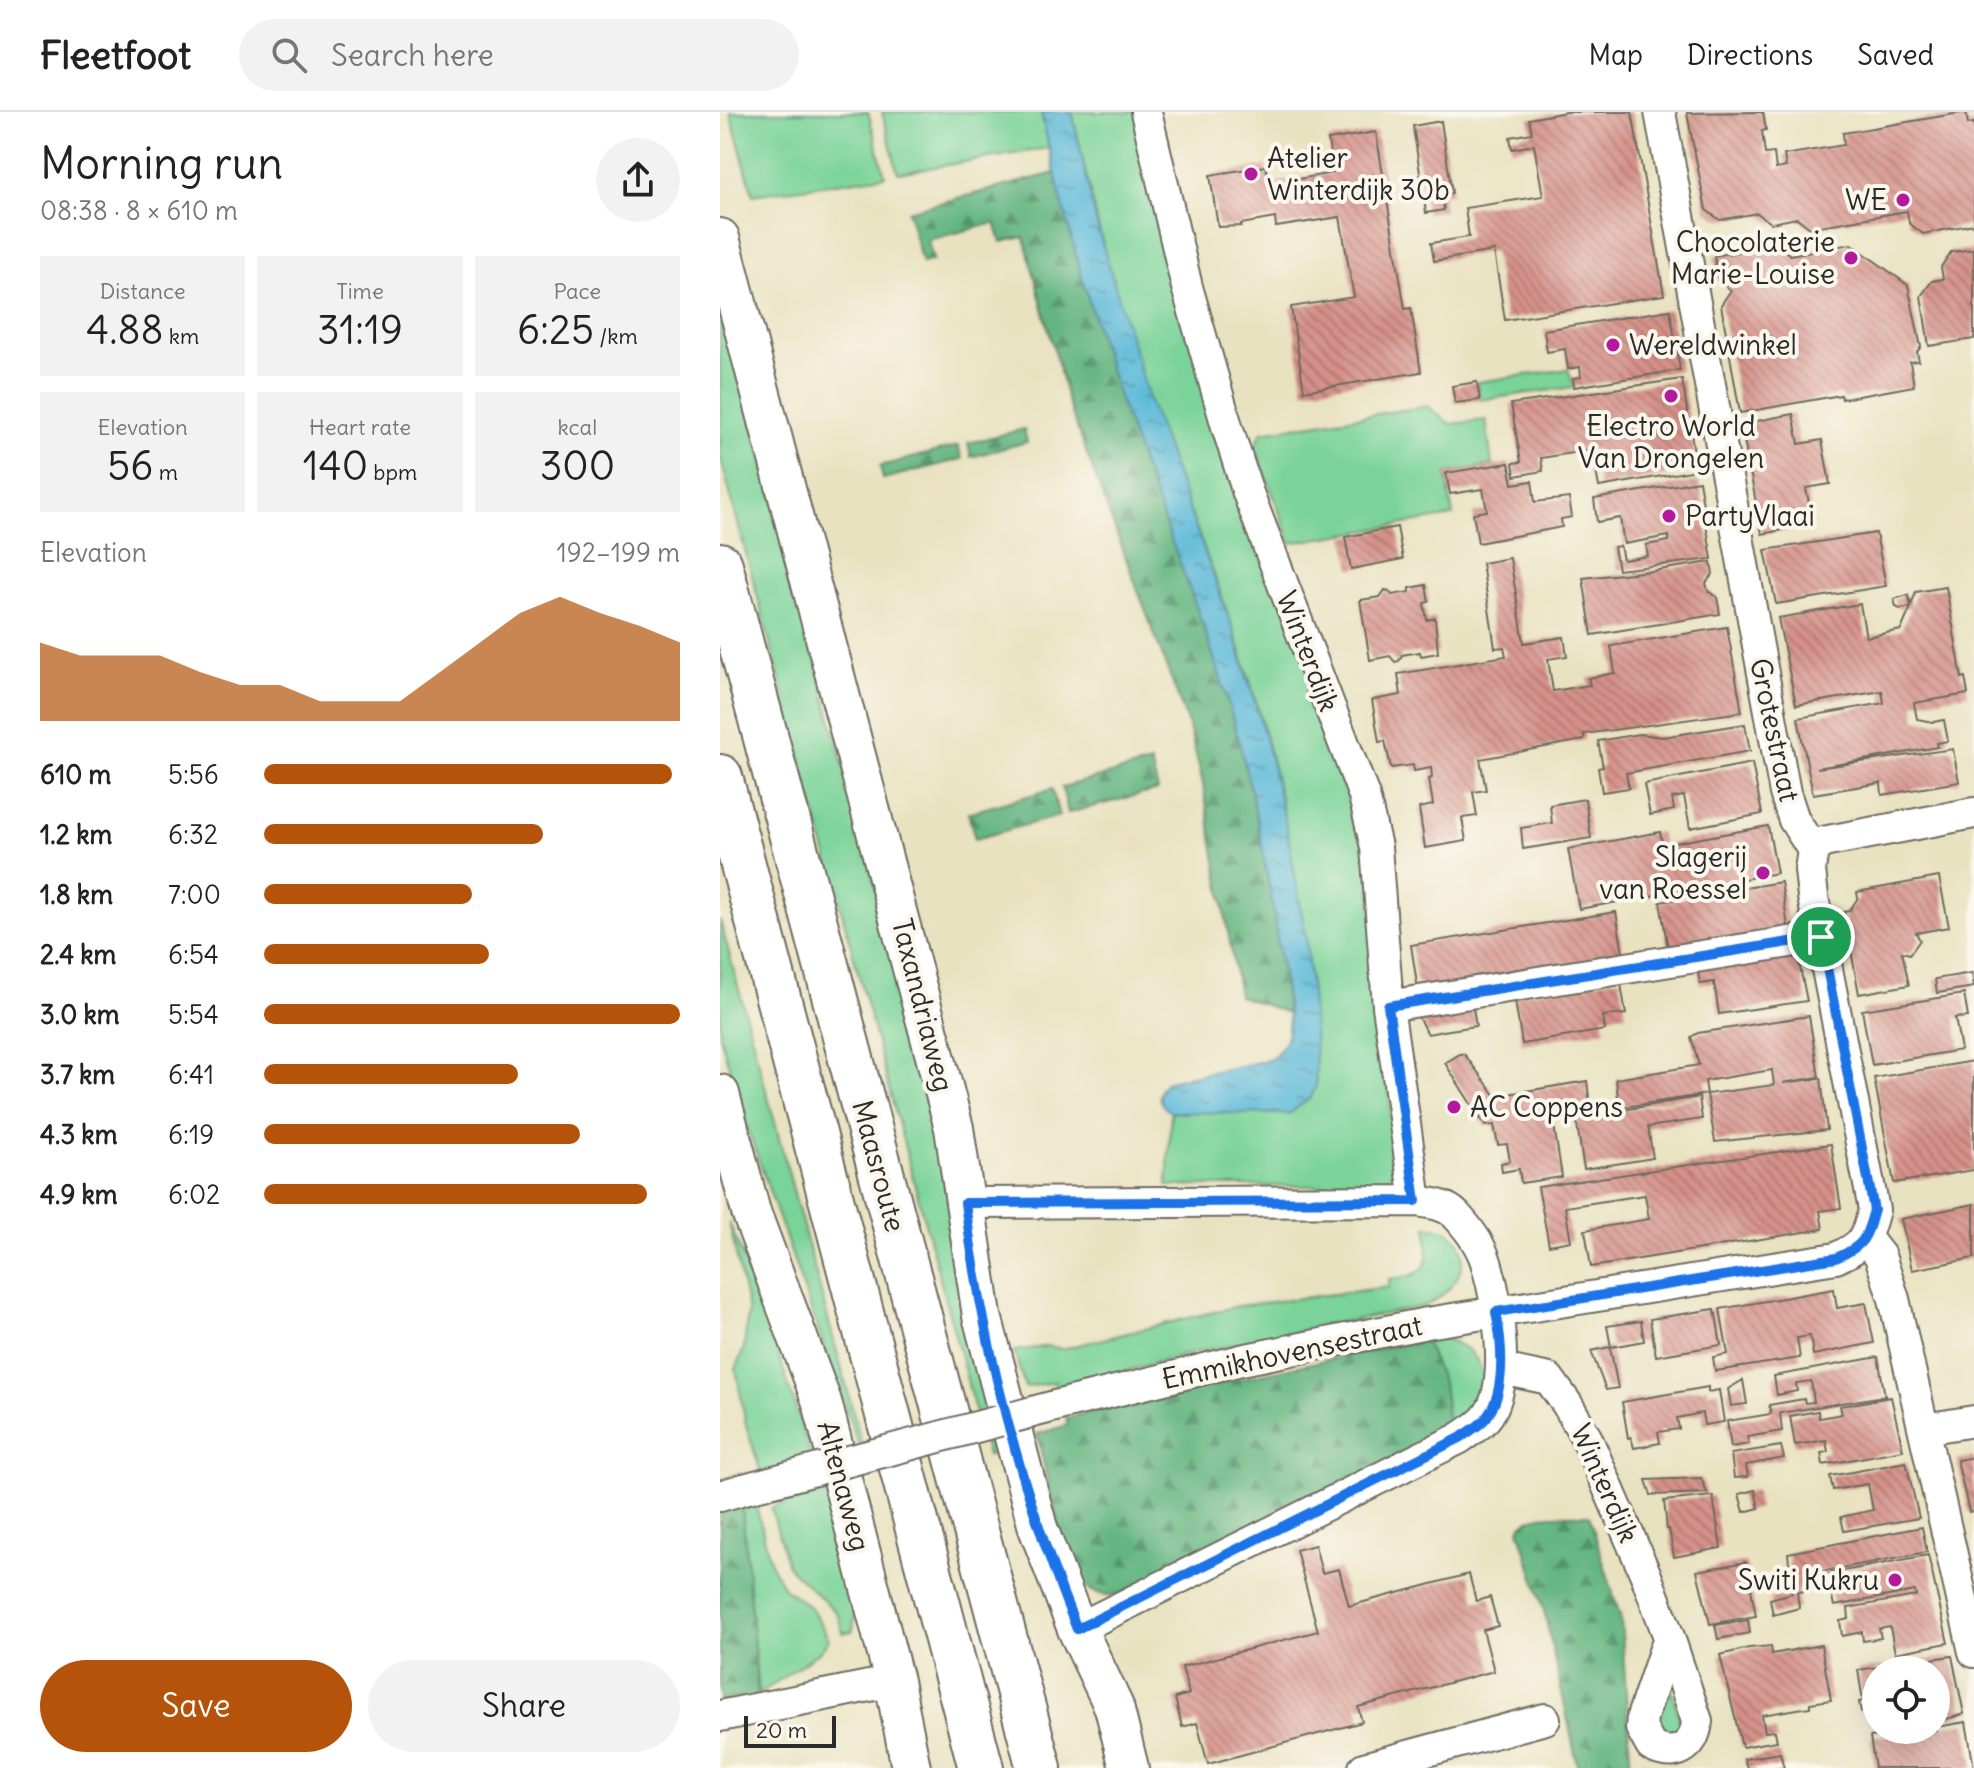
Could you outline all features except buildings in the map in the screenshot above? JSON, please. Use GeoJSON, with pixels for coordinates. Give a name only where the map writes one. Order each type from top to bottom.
{"type":"FeatureCollection","features":[{"type":"Feature","properties":{"kind":"highway","name":"Maasroute"},"geometry":{"type":"LineString","coordinates":[[720,565],[1039,1768]]}},
{"type":"Feature","properties":{"kind":"highway","name":"Maasroute"},"geometry":{"type":"LineString","coordinates":[[720,777],[981,1768]]}},
{"type":"Feature","properties":{"kind":"main road","name":"Taxandriaweg"},"geometry":{"type":"LineString","coordinates":[[720,238],[954,1128],[975,1279],[991,1355],[1038,1528],[1077,1629],[1114,1707],[1129,1768]]}},
{"type":"Feature","properties":{"kind":"main road","name":"Altenaweg"},"geometry":{"type":"LineString","coordinates":[[720,1094],[751,1212],[822,1402],[894,1681],[911,1768]]}},
{"type":"Feature","properties":{"kind":"main road","name":"Altenaweg"},"geometry":{"type":"LineString","coordinates":[[720,1160],[751,1212]]}},
{"type":"Feature","properties":{"kind":"street","name":"Winterdijk"},"geometry":{"type":"LineString","coordinates":[[1146,112],[1187,287],[1236,456],[1364,796],[1376,847],[1388,1006],[1416,1201]]}},
{"type":"Feature","properties":{"kind":"street","name":"Grotestraat"},"geometry":{"type":"LineString","coordinates":[[1660,112],[1692,244],[1785,793],[1794,820],[1813,850]]}},
{"type":"Feature","properties":{"kind":"street"},"geometry":{"type":"LineString","coordinates":[[1974,813],[1823,842],[1813,850],[1810,870],[1874,1210],[1866,1238],[1880,1256],[1894,1299],[1974,1652]]}},
{"type":"Feature","properties":{"kind":"street"},"geometry":{"type":"LineString","coordinates":[[1388,1006],[1821,937]]}},
{"type":"Feature","properties":{"kind":"street"},"geometry":{"type":"LineString","coordinates":[[965,1203],[1436,1203],[1454,1213],[1473,1237],[1485,1260],[1502,1345],[1502,1369],[1487,1418],[1460,1438],[1077,1629]]}},
{"type":"Feature","properties":{"kind":"street","name":"Emmikhovensestraat"},"geometry":{"type":"LineString","coordinates":[[732,1493],[1055,1406],[1241,1360],[1496,1312],[1836,1258],[1857,1249],[1866,1238]]}},
{"type":"Feature","properties":{"kind":"street","name":"Winterdijk"},"geometry":{"type":"LineString","coordinates":[[1502,1369],[1549,1379],[1567,1404],[1587,1439],[1669,1637]]}},
{"type":"Feature","properties":{"kind":"street"},"geometry":{"type":"LineString","coordinates":[[1924,1429],[1974,1421]]}},
{"type":"Feature","properties":{"kind":"street"},"geometry":{"type":"LineString","coordinates":[[720,1716],[894,1681]]}},
{"type":"Feature","properties":{"kind":"street"},"geometry":{"type":"LineString","coordinates":[[1364,1768],[1545,1719]]}},
{"type":"Feature","properties":{"kind":"green space"},"geometry":{"type":"Polygon","coordinates":[[[730,112],[868,112],[885,176],[753,195],[730,112]]]}},
{"type":"Feature","properties":{"kind":"green space"},"geometry":{"type":"Polygon","coordinates":[[[882,112],[1041,112],[1049,148],[898,173],[882,112]]]}},
{"type":"Feature","properties":{"kind":"green space"},"geometry":{"type":"Polygon","coordinates":[[[1072,112],[1138,112],[1367,846],[1396,1168],[1383,1182],[1376,1182],[1374,1186],[1167,1186],[1171,1112],[1186,1113],[1316,1086],[1310,997],[1293,865],[1265,734],[1226,609],[1150,404],[1127,332],[1097,222],[1072,112]]]}},
{"type":"Feature","properties":{"kind":"green space"},"geometry":{"type":"Polygon","coordinates":[[[1055,173],[1109,366],[1229,704],[1262,844],[1288,1013],[1239,996],[1202,779],[1189,727],[1069,406],[1024,237],[1001,242],[995,223],[928,240],[933,260],[922,263],[908,211],[1055,173]]]}},
{"type":"Feature","properties":{"kind":"green space"},"geometry":{"type":"Polygon","coordinates":[[[720,300],[935,1110],[1006,1451],[987,1455],[720,456],[720,300]]]}},
{"type":"Feature","properties":{"kind":"green space"},"geometry":{"type":"Polygon","coordinates":[[[1568,369],[1574,387],[1480,400],[1477,382],[1568,369]]]}},
{"type":"Feature","properties":{"kind":"green space"},"geometry":{"type":"Polygon","coordinates":[[[1427,406],[1450,424],[1486,420],[1492,465],[1446,473],[1453,516],[1291,543],[1255,446],[1262,432],[1427,406]]]}},
{"type":"Feature","properties":{"kind":"green space"},"geometry":{"type":"Polygon","coordinates":[[[1024,429],[1027,442],[971,457],[968,443],[1024,429]]]}},
{"type":"Feature","properties":{"kind":"green space"},"geometry":{"type":"Polygon","coordinates":[[[958,446],[962,459],[883,479],[880,466],[958,446]]]}},
{"type":"Feature","properties":{"kind":"green space"},"geometry":{"type":"Polygon","coordinates":[[[1151,763],[1158,790],[1068,813],[1062,787],[1151,763]]]}},
{"type":"Feature","properties":{"kind":"green space"},"geometry":{"type":"Polygon","coordinates":[[[1052,789],[1059,816],[975,839],[968,813],[1052,789]]]}},
{"type":"Feature","properties":{"kind":"green space"},"geometry":{"type":"Polygon","coordinates":[[[720,920],[863,1448],[859,1447],[745,1121],[720,1036],[720,920]]]}},
{"type":"Feature","properties":{"kind":"green space"},"geometry":{"type":"Polygon","coordinates":[[[729,1222],[766,1315],[813,1462],[762,1476],[746,1425],[736,1369],[744,1348],[748,1311],[729,1222]]]}},
{"type":"Feature","properties":{"kind":"green space"},"geometry":{"type":"Polygon","coordinates":[[[1427,1226],[1446,1230],[1457,1239],[1463,1261],[1445,1293],[1424,1306],[1188,1354],[1056,1390],[1055,1382],[1025,1387],[1014,1351],[1049,1346],[1062,1349],[1238,1306],[1389,1287],[1389,1279],[1413,1275],[1424,1266],[1428,1250],[1427,1226]]]}},
{"type":"Feature","properties":{"kind":"green space"},"geometry":{"type":"Polygon","coordinates":[[[1441,1338],[1454,1342],[1474,1356],[1483,1376],[1480,1399],[1474,1411],[1449,1432],[1443,1384],[1424,1339],[1441,1338]]]}},
{"type":"Feature","properties":{"kind":"green space"},"geometry":{"type":"Polygon","coordinates":[[[1424,1339],[1443,1384],[1449,1432],[1121,1594],[1100,1594],[1082,1583],[1061,1534],[1037,1434],[1068,1425],[1066,1418],[1131,1402],[1424,1339]]]}},
{"type":"Feature","properties":{"kind":"green space"},"geometry":{"type":"Polygon","coordinates":[[[825,1489],[857,1599],[853,1631],[843,1633],[837,1613],[788,1567],[771,1508],[825,1489]]]}},
{"type":"Feature","properties":{"kind":"green space"},"geometry":{"type":"Polygon","coordinates":[[[755,1501],[771,1565],[784,1588],[812,1609],[829,1639],[820,1651],[758,1695],[742,1506],[755,1501]]]}},
{"type":"Feature","properties":{"kind":"green space"},"geometry":{"type":"Polygon","coordinates":[[[742,1506],[758,1695],[720,1700],[720,1511],[742,1506]]]}},
{"type":"Feature","properties":{"kind":"green space"},"geometry":{"type":"Polygon","coordinates":[[[1589,1515],[1621,1619],[1631,1768],[1578,1768],[1544,1610],[1519,1529],[1541,1516],[1589,1515]]]}},
{"type":"Feature","properties":{"kind":"green space"},"geometry":{"type":"Polygon","coordinates":[[[1667,1672],[1680,1722],[1676,1732],[1666,1736],[1653,1727],[1667,1672]]]}},
{"type":"Feature","properties":{"kind":"water"},"geometry":{"type":"Polygon","coordinates":[[[1041,112],[1072,112],[1097,225],[1150,403],[1233,629],[1264,733],[1286,825],[1306,938],[1314,1029],[1316,1086],[1311,1097],[1289,1114],[1171,1112],[1159,1097],[1168,1081],[1269,1060],[1286,1040],[1288,1013],[1262,845],[1240,746],[1215,662],[1125,415],[1101,340],[1068,227],[1041,112]]]}},
{"type":"Feature","properties":{"kind":"place","name":"Atelier Winterdijk 30b"},"geometry":{"type":"Point","coordinates":[1251,174]}},
{"type":"Feature","properties":{"kind":"place","name":"WE"},"geometry":{"type":"Point","coordinates":[1903,200]}},
{"type":"Feature","properties":{"kind":"place","name":"Chocolaterie Marie-Louise"},"geometry":{"type":"Point","coordinates":[1851,258]}},
{"type":"Feature","properties":{"kind":"place","name":"Wereldwinkel"},"geometry":{"type":"Point","coordinates":[1613,345]}},
{"type":"Feature","properties":{"kind":"place","name":"Electro World Van Drongelen"},"geometry":{"type":"Point","coordinates":[1671,396]}},
{"type":"Feature","properties":{"kind":"place","name":"PartyVlaai"},"geometry":{"type":"Point","coordinates":[1669,516]}},
{"type":"Feature","properties":{"kind":"place","name":"Slagerij van Roessel"},"geometry":{"type":"Point","coordinates":[1763,873]}},
{"type":"Feature","properties":{"kind":"place","name":"AC Coppens"},"geometry":{"type":"Point","coordinates":[1454,1107]}},
{"type":"Feature","properties":{"kind":"place","name":"Switi Kukru"},"geometry":{"type":"Point","coordinates":[1895,1580]}},
{"type":"Feature","properties":{"kind":"route"},"geometry":{"type":"LineString","coordinates":[[1821,937],[1874,1210],[1866,1238],[1857,1249],[1836,1258],[1496,1312],[1502,1345],[1502,1369],[1487,1418],[1460,1438],[1077,1629],[1038,1528],[991,1355],[975,1279],[965,1203],[1416,1201],[1388,1006],[1821,937]]}}]}
